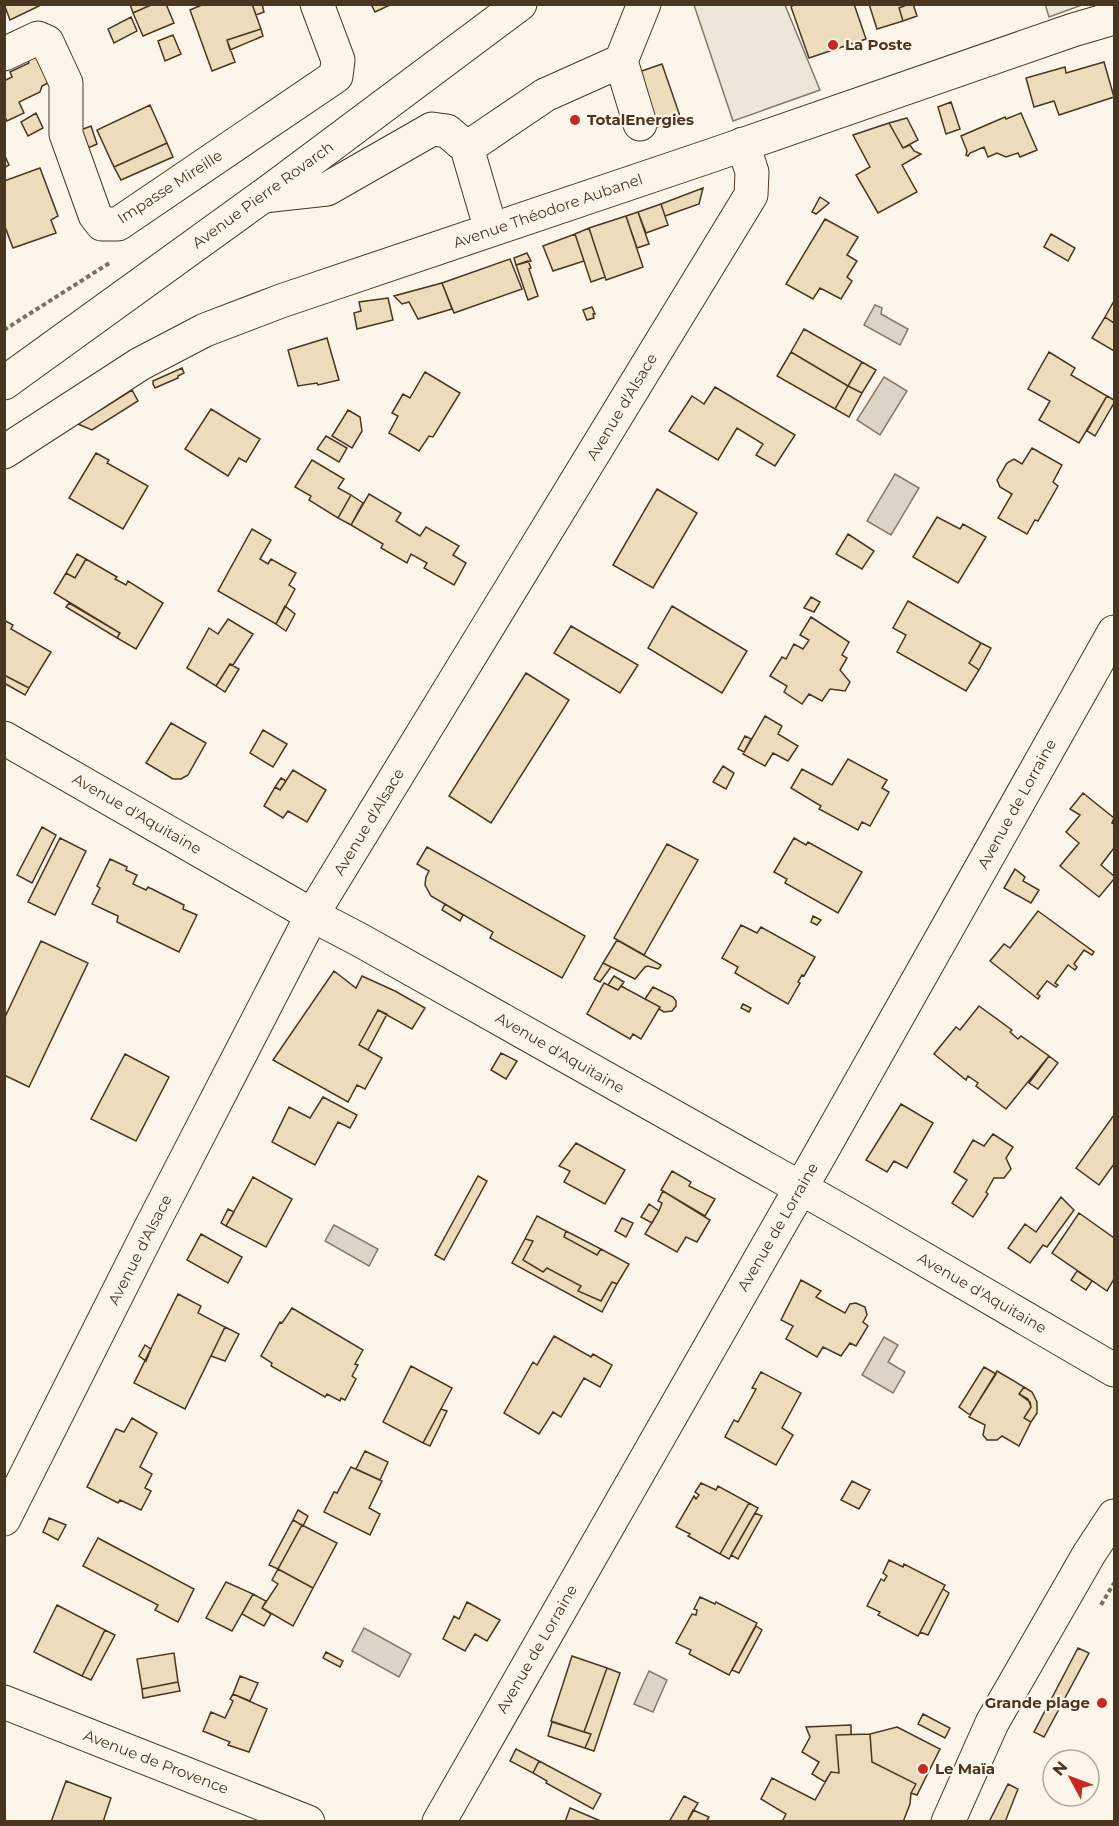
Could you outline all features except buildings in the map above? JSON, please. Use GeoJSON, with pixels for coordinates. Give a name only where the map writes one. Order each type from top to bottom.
{"type":"FeatureCollection","features":[{"type":"Feature","properties":{"kind":"street","name":"Impasse Mireille"},"geometry":{"type":"LineString","coordinates":[[7,46],[38,38],[47,42],[66,83],[66,134],[95,215],[102,224],[118,224],[336,76],[338,60],[316,4]]}},
{"type":"Feature","properties":{"kind":"street","name":"Avenue Pierre Rovarch"},"geometry":{"type":"LineString","coordinates":[[4,383],[263,196],[520,4]]}},
{"type":"Feature","properties":{"kind":"street"},"geometry":{"type":"LineString","coordinates":[[640,124],[621,61],[644,4]]}},
{"type":"Feature","properties":{"kind":"street","name":"Avenue Théodore Aubanel"},"geometry":{"type":"LineString","coordinates":[[4,452],[141,364],[205,330],[281,301],[491,230],[1068,17],[1114,18]]}},
{"type":"Feature","properties":{"kind":"street"},"geometry":{"type":"LineString","coordinates":[[467,148],[545,95],[621,61]]}},
{"type":"Feature","properties":{"kind":"street"},"geometry":{"type":"LineString","coordinates":[[263,196],[327,189],[432,129],[447,131],[467,148],[491,230]]}},
{"type":"Feature","properties":{"kind":"street","name":"Avenue d'Alsace"},"geometry":{"type":"LineString","coordinates":[[4,1519],[312,915],[751,195],[757,130]]}},
{"type":"Feature","properties":{"kind":"street","name":"Avenue de Lorraine"},"geometry":{"type":"LineString","coordinates":[[439,1821],[1114,632]]}},
{"type":"Feature","properties":{"kind":"street","name":"Avenue d'Aquitaine"},"geometry":{"type":"LineString","coordinates":[[4,738],[312,915],[800,1188],[1114,1370]]}},
{"type":"Feature","properties":{"kind":"street"},"geometry":{"type":"LineString","coordinates":[[948,1821],[992,1724],[1089,1554],[1114,1516]]}},
{"type":"Feature","properties":{"kind":"street","name":"Avenue de Provence"},"geometry":{"type":"LineString","coordinates":[[4,1702],[308,1821]]}},
{"type":"Feature","properties":{"kind":"path"},"geometry":{"type":"LineString","coordinates":[[4,330],[114,260]]}},
{"type":"Feature","properties":{"kind":"shaded area"},"geometry":{"type":"Polygon","coordinates":[[[1045,4],[1082,4],[1082,5],[1049,17],[1045,4]]]}},
{"type":"Feature","properties":{"kind":"shaded area"},"geometry":{"type":"Polygon","coordinates":[[[694,5],[785,5],[820,90],[733,121],[694,5]]]}},
{"type":"Feature","properties":{"kind":"shaded area"},"geometry":{"type":"Polygon","coordinates":[[[875,305],[882,308],[881,314],[908,329],[900,345],[864,325],[875,305]]]}},
{"type":"Feature","properties":{"kind":"shaded area"},"geometry":{"type":"Polygon","coordinates":[[[884,377],[907,391],[880,435],[857,420],[884,377]]]}},
{"type":"Feature","properties":{"kind":"shaded area"},"geometry":{"type":"Polygon","coordinates":[[[895,474],[919,488],[891,535],[867,521],[895,474]]]}},
{"type":"Feature","properties":{"kind":"shaded area"},"geometry":{"type":"Polygon","coordinates":[[[334,1225],[378,1249],[369,1266],[325,1241],[334,1225]]]}},
{"type":"Feature","properties":{"kind":"shaded area"},"geometry":{"type":"Polygon","coordinates":[[[884,1337],[898,1345],[888,1362],[905,1372],[893,1393],[862,1375],[884,1337]]]}},
{"type":"Feature","properties":{"kind":"shaded area"},"geometry":{"type":"Polygon","coordinates":[[[364,1628],[411,1654],[399,1677],[352,1651],[364,1628]]]}},
{"type":"Feature","properties":{"kind":"shaded area"},"geometry":{"type":"Polygon","coordinates":[[[649,1671],[667,1680],[653,1712],[634,1704],[649,1671]]]}},
{"type":"Feature","properties":{"kind":"place","name":"La Poste"},"geometry":{"type":"Point","coordinates":[833,45]}},
{"type":"Feature","properties":{"kind":"place","name":"TotalEnergies"},"geometry":{"type":"Point","coordinates":[575,120]}},
{"type":"Feature","properties":{"kind":"place","name":"Grande plage"},"geometry":{"type":"Point","coordinates":[1102,1703]}},
{"type":"Feature","properties":{"kind":"place","name":"Le Maïa"},"geometry":{"type":"Point","coordinates":[923,1769]}}]}
